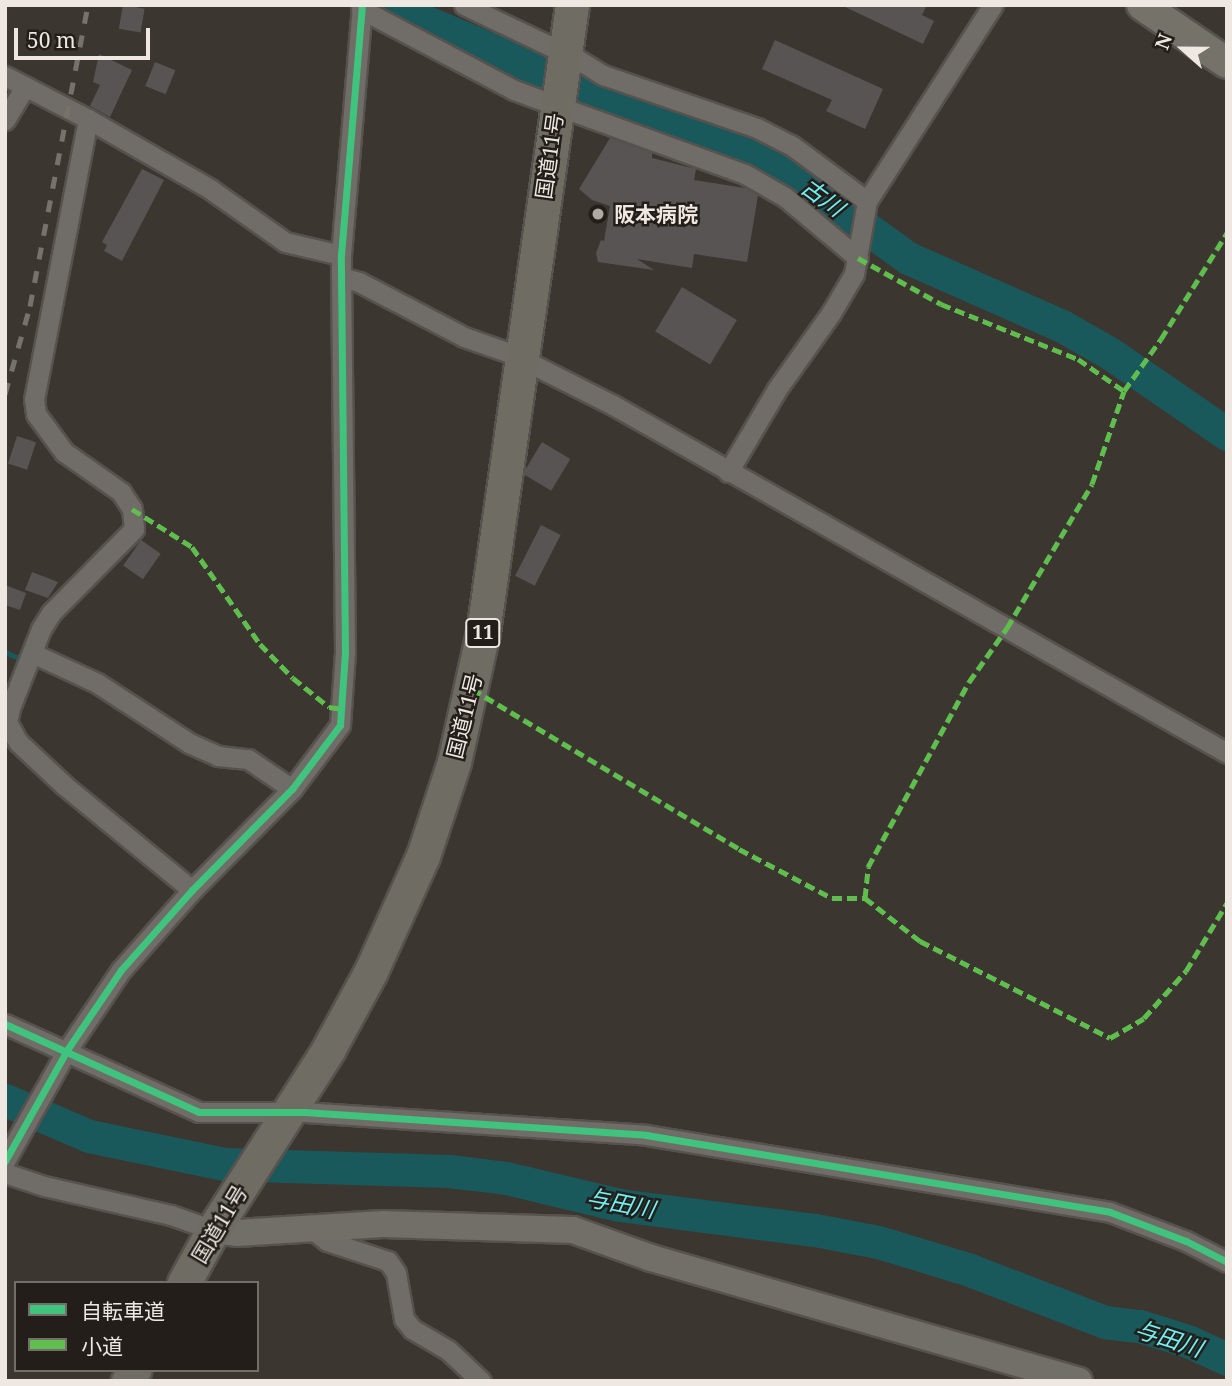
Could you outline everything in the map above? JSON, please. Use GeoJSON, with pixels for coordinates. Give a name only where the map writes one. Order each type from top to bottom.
{"type":"FeatureCollection","features":[{"type":"Feature","properties":{"kind":"highway","name":"国道11号"},"geometry":{"type":"LineString","coordinates":[[185,1281],[281,1120],[328,1050],[394,923],[423,856],[454,762],[483,632],[572,5]]}},
{"type":"Feature","properties":{"kind":"main road"},"geometry":{"type":"LineString","coordinates":[[1142,5],[1227,62]]}},
{"type":"Feature","properties":{"kind":"street"},"geometry":{"type":"LineString","coordinates":[[464,5],[603,75],[757,128],[791,145],[866,205]]}},
{"type":"Feature","properties":{"kind":"street"},"geometry":{"type":"LineString","coordinates":[[728,472],[777,389],[831,313],[854,274],[866,205],[993,5]]}},
{"type":"Feature","properties":{"kind":"street"},"geometry":{"type":"LineString","coordinates":[[859,252],[785,197],[745,174],[557,103],[514,90],[362,7],[341,255],[345,652],[343,709],[334,736],[292,789],[192,890],[121,970],[65,1055],[6,1164],[44,1186],[171,1215],[222,1217],[237,1233],[383,1224],[573,1230],[652,1258],[1079,1381]]}},
{"type":"Feature","properties":{"kind":"street"},"geometry":{"type":"LineString","coordinates":[[5,76],[88,118],[210,189],[285,242],[341,255]]}},
{"type":"Feature","properties":{"kind":"street"},"geometry":{"type":"LineString","coordinates":[[5,120],[25,87]]}},
{"type":"Feature","properties":{"kind":"street"},"geometry":{"type":"LineString","coordinates":[[88,118],[34,399],[36,414],[64,452],[121,492],[132,509],[134,528],[51,613],[10,708],[8,722],[12,748],[65,786],[192,890]]}},
{"type":"Feature","properties":{"kind":"street"},"geometry":{"type":"LineString","coordinates":[[341,277],[359,282],[464,337],[522,360],[613,405],[1227,753]]}},
{"type":"Feature","properties":{"kind":"street"},"geometry":{"type":"LineString","coordinates":[[32,653],[97,683],[189,743],[218,756],[248,759],[292,789]]}},
{"type":"Feature","properties":{"kind":"street"},"geometry":{"type":"LineString","coordinates":[[5,1024],[65,1055],[199,1112],[281,1120],[646,1135],[1110,1212],[1185,1241],[1227,1262]]}},
{"type":"Feature","properties":{"kind":"street"},"geometry":{"type":"LineString","coordinates":[[312,1229],[327,1241],[388,1261],[396,1273],[404,1319],[412,1329],[449,1350],[481,1381]]}},
{"type":"Feature","properties":{"kind":"building"},"geometry":{"type":"Polygon","coordinates":[[[123,5],[145,9],[140,32],[119,29],[123,5]]]}},
{"type":"Feature","properties":{"kind":"building"},"geometry":{"type":"Polygon","coordinates":[[[841,5],[927,5],[922,15],[934,21],[923,44],[841,5]]]}},
{"type":"Feature","properties":{"kind":"building"},"geometry":{"type":"Polygon","coordinates":[[[775,40],[883,89],[865,129],[826,111],[832,100],[762,69],[775,40]]]}},
{"type":"Feature","properties":{"kind":"building"},"geometry":{"type":"Polygon","coordinates":[[[99,54],[132,70],[110,117],[90,106],[100,85],[93,82],[99,54]]]}},
{"type":"Feature","properties":{"kind":"building"},"geometry":{"type":"Polygon","coordinates":[[[155,62],[175,70],[166,94],[145,86],[155,62]]]}},
{"type":"Feature","properties":{"kind":"building"},"geometry":{"type":"Polygon","coordinates":[[[610,138],[652,153],[652,158],[696,169],[694,180],[745,188],[758,195],[747,262],[694,254],[692,268],[637,259],[654,270],[598,262],[596,253],[601,240],[604,241],[610,206],[592,200],[579,189],[610,138]]]}},
{"type":"Feature","properties":{"kind":"building"},"geometry":{"type":"Polygon","coordinates":[[[142,169],[164,180],[122,261],[104,251],[107,245],[102,242],[142,169]]]}},
{"type":"Feature","properties":{"kind":"building"},"geometry":{"type":"Polygon","coordinates":[[[682,287],[737,320],[710,365],[655,332],[682,287]]]}},
{"type":"Feature","properties":{"kind":"building"},"geometry":{"type":"Polygon","coordinates":[[[17,436],[36,442],[27,470],[8,464],[17,436]]]}},
{"type":"Feature","properties":{"kind":"building"},"geometry":{"type":"Polygon","coordinates":[[[542,442],[570,459],[551,491],[523,474],[542,442]]]}},
{"type":"Feature","properties":{"kind":"building"},"geometry":{"type":"Polygon","coordinates":[[[541,525],[561,535],[535,586],[515,576],[541,525]]]}},
{"type":"Feature","properties":{"kind":"building"},"geometry":{"type":"Polygon","coordinates":[[[141,540],[161,554],[143,579],[123,565],[141,540]]]}},
{"type":"Feature","properties":{"kind":"building"},"geometry":{"type":"Polygon","coordinates":[[[32,572],[58,582],[48,598],[25,590],[32,572]]]}},
{"type":"Feature","properties":{"kind":"building"},"geometry":{"type":"Polygon","coordinates":[[[5,585],[26,593],[20,610],[5,605],[5,585]]]}},
{"type":"Feature","properties":{"kind":"waterway","name":"古川"},"geometry":{"type":"LineString","coordinates":[[396,5],[415,17],[641,113],[739,143],[793,175],[908,258],[1062,326],[1111,354],[1227,434]]}},
{"type":"Feature","properties":{"kind":"waterway"},"geometry":{"type":"LineString","coordinates":[[5,652],[21,659]]}},
{"type":"Feature","properties":{"kind":"waterway","name":"与田川"},"geometry":{"type":"LineString","coordinates":[[5,1100],[89,1136],[224,1164],[449,1171],[506,1178],[619,1205],[815,1230],[878,1242],[970,1270],[1105,1322],[1140,1326],[1190,1342],[1227,1359]]}},
{"type":"Feature","properties":{"kind":"railway"},"geometry":{"type":"LineString","coordinates":[[5,394],[30,306],[88,5]]}},
{"type":"Feature","properties":{"kind":"marked path"},"geometry":{"type":"LineString","coordinates":[[865,898],[868,867],[969,682],[1007,628],[1092,484],[1124,391],[1161,339],[1227,233]]}},
{"type":"Feature","properties":{"kind":"marked path"},"geometry":{"type":"LineString","coordinates":[[858,258],[941,304],[1078,359],[1124,391]]}},
{"type":"Feature","properties":{"kind":"marked path"},"geometry":{"type":"LineString","coordinates":[[132,509],[192,547],[260,644],[293,678],[329,707],[343,709]]}},
{"type":"Feature","properties":{"kind":"marked path"},"geometry":{"type":"LineString","coordinates":[[472,689],[739,849],[832,898],[865,898],[920,941],[1110,1038],[1144,1018],[1186,971],[1227,903]]}},
{"type":"Feature","properties":{"kind":"cycle path"},"geometry":{"type":"LineString","coordinates":[[5,1161],[67,1050],[121,970],[192,890],[292,789],[340,725],[345,652],[341,255],[362,5]]}},
{"type":"Feature","properties":{"kind":"cycle path"},"geometry":{"type":"LineString","coordinates":[[5,1024],[199,1112],[304,1112],[646,1135],[1110,1212],[1186,1241],[1227,1262]]}},
{"type":"Feature","properties":{"kind":"place","name":"阪本病院"},"geometry":{"type":"Point","coordinates":[598,214]}}]}
